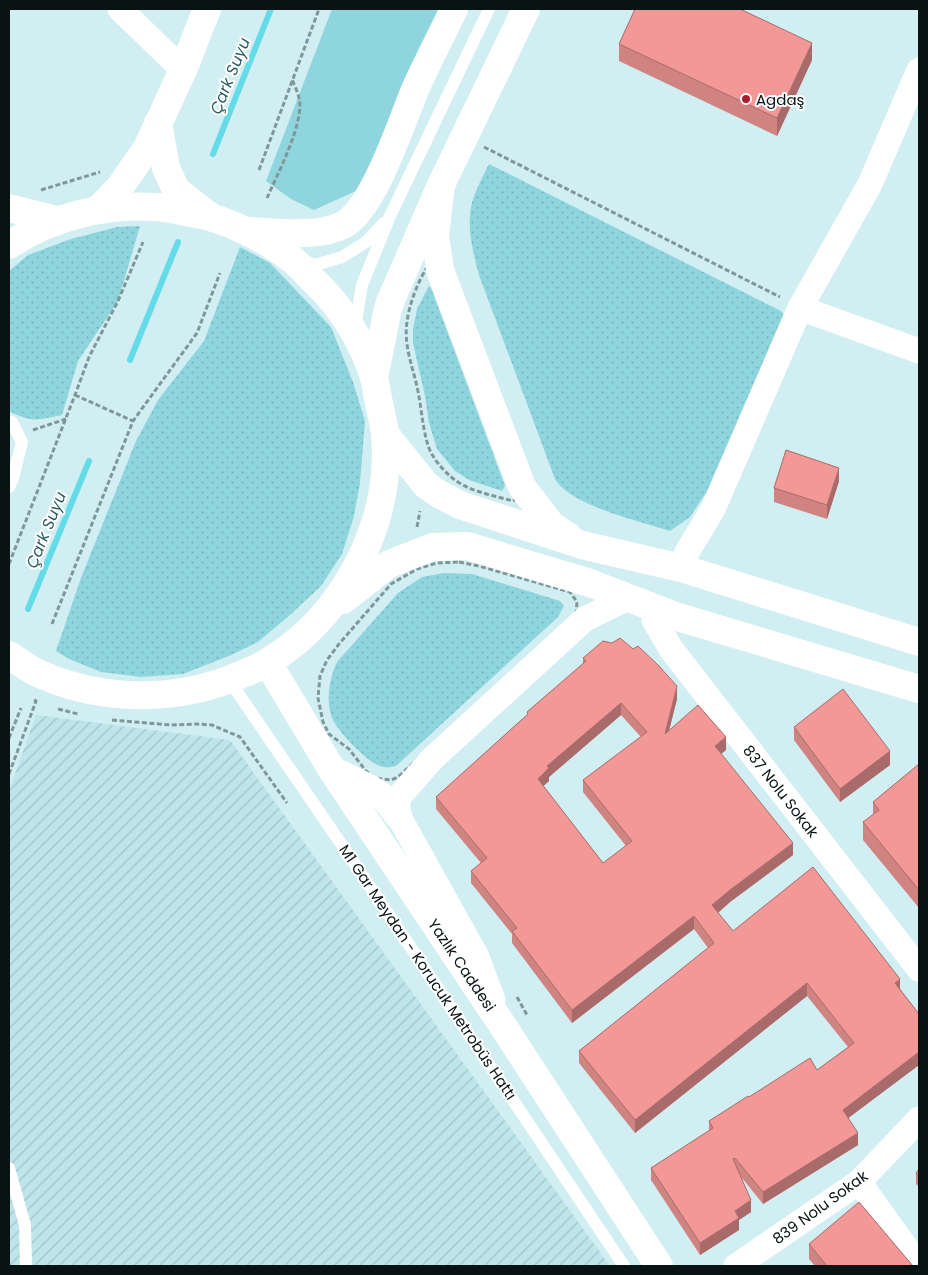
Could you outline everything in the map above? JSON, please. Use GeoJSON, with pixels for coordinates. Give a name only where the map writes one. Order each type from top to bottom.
{"type":"FeatureCollection","features":[{"type":"Feature","properties":{"kind":"main road"},"geometry":{"type":"LineString","coordinates":[[98,210],[120,187],[147,148],[207,9]]}},
{"type":"Feature","properties":{"kind":"main road"},"geometry":{"type":"LineString","coordinates":[[245,231],[306,233],[342,226],[354,217],[372,192],[417,84],[454,9]]}},
{"type":"Feature","properties":{"kind":"main road"},"geometry":{"type":"LineString","coordinates":[[374,378],[388,308],[440,185],[526,9]]}},
{"type":"Feature","properties":{"kind":"main road"},"geometry":{"type":"LineString","coordinates":[[158,123],[166,168],[176,190],[211,217]]}},
{"type":"Feature","properties":{"kind":"main road"},"geometry":{"type":"LineString","coordinates":[[440,185],[435,235],[440,270],[522,487],[552,526],[582,545]]}},
{"type":"Feature","properties":{"kind":"main road"},"geometry":{"type":"LineString","coordinates":[[9,245],[22,236],[58,220],[98,210],[155,207],[211,217],[245,231],[290,258],[326,292],[354,332],[374,378],[385,434],[384,484],[372,532],[352,577],[322,616]]}},
{"type":"Feature","properties":{"kind":"main road"},"geometry":{"type":"LineString","coordinates":[[9,208],[58,220]]}},
{"type":"Feature","properties":{"kind":"main road"},"geometry":{"type":"LineString","coordinates":[[385,434],[426,485],[439,494],[460,504],[582,545],[681,568],[919,642]]}},
{"type":"Feature","properties":{"kind":"main road"},"geometry":{"type":"LineString","coordinates":[[9,666],[34,685],[139,696],[190,692],[229,680],[268,663],[322,616],[389,564],[433,547],[468,546],[590,583],[678,617],[919,689]]}},
{"type":"Feature","properties":{"kind":"main road"},"geometry":{"type":"LineString","coordinates":[[9,655],[34,685]]}},
{"type":"Feature","properties":{"kind":"main road","name":"Yazlık Caddesi"},"geometry":{"type":"LineString","coordinates":[[268,663],[332,770],[503,1026],[659,1266]]}},
{"type":"Feature","properties":{"kind":"main road"},"geometry":{"type":"LineString","coordinates":[[332,770],[386,799],[398,815]]}},
{"type":"Feature","properties":{"kind":"street"},"geometry":{"type":"LineString","coordinates":[[120,9],[182,70]]}},
{"type":"Feature","properties":{"kind":"street"},"geometry":{"type":"LineString","coordinates":[[681,568],[713,508],[800,308],[870,184],[919,70]]}},
{"type":"Feature","properties":{"kind":"street"},"geometry":{"type":"LineString","coordinates":[[800,308],[919,351]]}},
{"type":"Feature","properties":{"kind":"street"},"geometry":{"type":"LineString","coordinates":[[503,1026],[476,956],[398,815],[398,798],[431,760],[585,619],[628,598]]}},
{"type":"Feature","properties":{"kind":"street","name":"837 Nolu Sokak"},"geometry":{"type":"LineString","coordinates":[[656,609],[654,620],[671,649],[919,969]]}},
{"type":"Feature","properties":{"kind":"street","name":"839 Nolu Sokak"},"geometry":{"type":"LineString","coordinates":[[736,1266],[859,1182],[919,1119]]}},
{"type":"Feature","properties":{"kind":"street"},"geometry":{"type":"LineString","coordinates":[[859,1182],[919,1266]]}},
{"type":"Feature","properties":{"kind":"lane"},"geometry":{"type":"LineString","coordinates":[[354,332],[362,285],[390,216],[489,9]]}},
{"type":"Feature","properties":{"kind":"lane"},"geometry":{"type":"LineString","coordinates":[[290,258],[315,265],[342,257],[366,242],[390,216]]}},
{"type":"Feature","properties":{"kind":"lane"},"geometry":{"type":"LineString","coordinates":[[9,421],[12,422],[22,442],[9,487]]}},
{"type":"Feature","properties":{"kind":"lane","name":"M1 Gar Meydan - Korucuk Metrobüs Hattı"},"geometry":{"type":"LineString","coordinates":[[229,680],[359,870],[624,1266]]}},
{"type":"Feature","properties":{"kind":"lane"},"geometry":{"type":"LineString","coordinates":[[9,1168],[25,1225],[26,1266]]}},
{"type":"Feature","properties":{"kind":"path"},"geometry":{"type":"LineString","coordinates":[[259,170],[319,9]]}},
{"type":"Feature","properties":{"kind":"path"},"geometry":{"type":"LineString","coordinates":[[267,198],[298,122],[300,99],[292,80]]}},
{"type":"Feature","properties":{"kind":"path"},"geometry":{"type":"LineString","coordinates":[[482,146],[800,308]]}},
{"type":"Feature","properties":{"kind":"path"},"geometry":{"type":"LineString","coordinates":[[36,192],[103,171]]}},
{"type":"Feature","properties":{"kind":"path"},"geometry":{"type":"LineString","coordinates":[[9,564],[76,395],[89,357],[118,301],[143,242]]}},
{"type":"Feature","properties":{"kind":"path"},"geometry":{"type":"LineString","coordinates":[[430,268],[435,274],[517,492],[518,498],[512,501],[463,486],[438,463],[428,446],[406,341],[406,322],[410,306],[423,274],[426,269],[430,268]]}},
{"type":"Feature","properties":{"kind":"path"},"geometry":{"type":"LineString","coordinates":[[52,624],[133,421],[197,333],[220,273]]}},
{"type":"Feature","properties":{"kind":"path"},"geometry":{"type":"LineString","coordinates":[[76,395],[133,421]]}},
{"type":"Feature","properties":{"kind":"path"},"geometry":{"type":"LineString","coordinates":[[18,434],[66,419]]}},
{"type":"Feature","properties":{"kind":"path"},"geometry":{"type":"LineString","coordinates":[[416,533],[420,509]]}},
{"type":"Feature","properties":{"kind":"path"},"geometry":{"type":"LineString","coordinates":[[459,562],[479,566],[570,592],[576,598],[578,606],[576,615],[512,674],[412,765],[398,777],[391,780],[375,778],[366,771],[349,749],[329,734],[323,722],[318,698],[320,676],[327,660],[381,595],[391,584],[416,569],[437,563],[459,562]]}},
{"type":"Feature","properties":{"kind":"path"},"geometry":{"type":"LineString","coordinates":[[9,774],[36,701],[34,685]]}},
{"type":"Feature","properties":{"kind":"path"},"geometry":{"type":"LineString","coordinates":[[36,701],[44,704]]}},
{"type":"Feature","properties":{"kind":"path"},"geometry":{"type":"LineString","coordinates":[[51,706],[66,712],[83,715]]}},
{"type":"Feature","properties":{"kind":"path"},"geometry":{"type":"LineString","coordinates":[[9,738],[21,708]]}},
{"type":"Feature","properties":{"kind":"path"},"geometry":{"type":"LineString","coordinates":[[109,720],[171,725],[212,725],[240,738],[287,803]]}},
{"type":"Feature","properties":{"kind":"path"},"geometry":{"type":"LineString","coordinates":[[514,991],[528,1016]]}},
{"type":"Feature","properties":{"kind":"shaded area"},"geometry":{"type":"Polygon","coordinates":[[[332,9],[443,9],[358,190],[314,210],[291,199],[266,181],[332,9]]]}},
{"type":"Feature","properties":{"kind":"shaded area"},"geometry":{"type":"Polygon","coordinates":[[[489,164],[781,311],[786,318],[717,485],[705,494],[690,517],[670,531],[591,505],[563,489],[555,479],[479,275],[473,249],[470,212],[489,164]]]}},
{"type":"Feature","properties":{"kind":"shaded area"},"geometry":{"type":"Polygon","coordinates":[[[140,226],[118,301],[78,361],[62,415],[29,419],[9,411],[9,271],[28,255],[71,239],[117,227],[140,226]]]}},
{"type":"Feature","properties":{"kind":"shaded area"},"geometry":{"type":"Polygon","coordinates":[[[240,247],[270,263],[331,327],[353,382],[365,421],[360,483],[354,516],[342,554],[321,586],[258,642],[183,674],[141,677],[101,672],[69,659],[56,651],[81,578],[136,441],[158,400],[204,341],[240,247]]]}},
{"type":"Feature","properties":{"kind":"shaded area"},"geometry":{"type":"Polygon","coordinates":[[[429,286],[505,486],[502,491],[469,480],[455,471],[437,449],[429,423],[413,343],[413,329],[417,309],[429,286]]]}},
{"type":"Feature","properties":{"kind":"shaded area"},"geometry":{"type":"Polygon","coordinates":[[[444,573],[472,574],[560,601],[564,606],[558,617],[396,766],[379,766],[357,749],[340,731],[333,720],[329,699],[330,683],[334,669],[337,662],[398,593],[422,577],[444,573]]]}},
{"type":"Feature","properties":{"kind":"shaded area"},"geometry":{"type":"Polygon","coordinates":[[[36,715],[230,740],[610,1266],[9,1266],[9,791],[36,715]]]}},
{"type":"Feature","properties":{"kind":"building","name":"Agdaş"},"geometry":{"type":"Polygon","coordinates":[[[635,9],[740,9],[812,43],[777,118],[619,44],[635,9]]]}},
{"type":"Feature","properties":{"kind":"building"},"geometry":{"type":"Polygon","coordinates":[[[786,450],[839,468],[827,505],[774,488],[786,450]]]}},
{"type":"Feature","properties":{"kind":"building"},"geometry":{"type":"Polygon","coordinates":[[[620,638],[633,649],[638,646],[677,686],[665,734],[698,705],[726,737],[715,746],[793,843],[712,905],[733,931],[813,867],[900,979],[895,983],[919,1014],[919,1052],[843,1110],[858,1133],[763,1192],[735,1158],[733,1159],[751,1200],[735,1211],[739,1218],[700,1243],[651,1168],[713,1128],[709,1121],[748,1096],[810,1058],[817,1070],[854,1043],[807,983],[635,1120],[579,1051],[714,943],[694,916],[572,1010],[512,931],[517,928],[471,871],[487,858],[436,797],[528,714],[527,712],[586,661],[583,658],[603,641],[612,643],[620,638]],[[621,703],[547,766],[549,768],[538,779],[603,863],[632,841],[583,780],[647,732],[621,703]]]}},
{"type":"Feature","properties":{"kind":"building"},"geometry":{"type":"Polygon","coordinates":[[[843,689],[890,751],[840,789],[794,727],[843,689]]]}},
{"type":"Feature","properties":{"kind":"building"},"geometry":{"type":"Polygon","coordinates":[[[919,764],[919,890],[863,822],[879,810],[873,802],[919,764]]]}},
{"type":"Feature","properties":{"kind":"building"},"geometry":{"type":"Polygon","coordinates":[[[859,1202],[913,1266],[827,1266],[809,1244],[859,1202]]]}},
{"type":"Feature","properties":{"kind":"waterway","name":"Çark Suyu"},"geometry":{"type":"LineString","coordinates":[[213,154],[271,9]]}},
{"type":"Feature","properties":{"kind":"waterway","name":"Çark Suyu"},"geometry":{"type":"LineString","coordinates":[[130,360],[178,242]]}},
{"type":"Feature","properties":{"kind":"waterway","name":"Çark Suyu"},"geometry":{"type":"LineString","coordinates":[[28,609],[89,461]]}},
{"type":"Feature","properties":{"kind":"place","name":"Agdaş"},"geometry":{"type":"Point","coordinates":[746,99]}}]}
